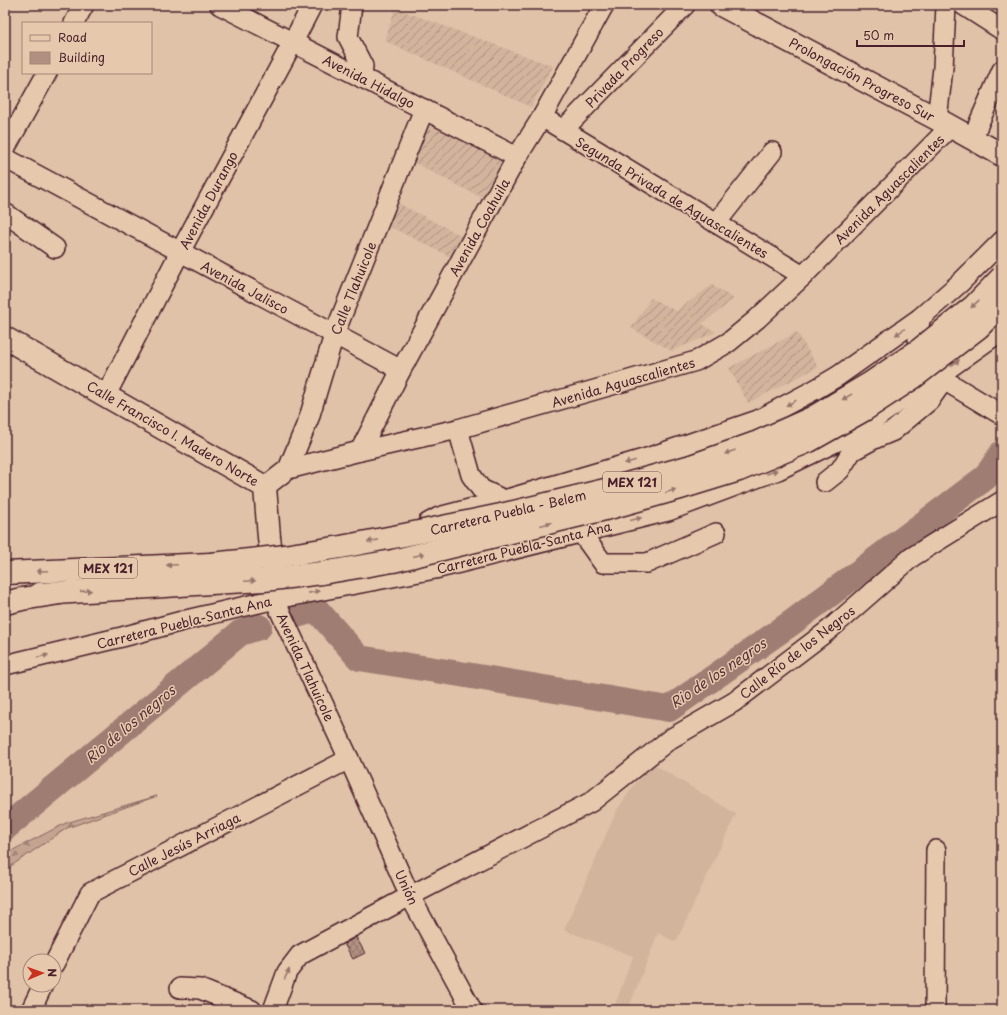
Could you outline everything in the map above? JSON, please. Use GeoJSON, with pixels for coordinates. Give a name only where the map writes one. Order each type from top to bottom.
{"type":"FeatureCollection","features":[{"type":"Feature","properties":{"kind":"main road","name":"Prolongación Progreso Sur"},"geometry":{"type":"LineString","coordinates":[[721,5],[1002,155]]}},
{"type":"Feature","properties":{"kind":"main road","name":"Carretera Puebla - Belem"},"geometry":{"type":"LineString","coordinates":[[5,597],[60,593],[211,573],[277,557],[341,547],[501,515],[601,491],[690,466],[758,442],[814,417],[869,384],[919,350],[974,306],[1002,277]]}},
{"type":"Feature","properties":{"kind":"main road","name":"Carretera Puebla - Belem"},"geometry":{"type":"LineString","coordinates":[[5,573],[211,573],[264,580],[314,574],[393,561],[613,507],[739,470],[809,441],[864,410],[914,377],[979,327],[1002,303]]}},
{"type":"Feature","properties":{"kind":"main road","name":"Calle Francisco I. Madero Norte"},"geometry":{"type":"LineString","coordinates":[[5,338],[266,487],[272,572]]}},
{"type":"Feature","properties":{"kind":"main road","name":"Avenida Tlahuicole"},"geometry":{"type":"LineString","coordinates":[[272,572],[276,599]]}},
{"type":"Feature","properties":{"kind":"main road"},"geometry":{"type":"LineString","coordinates":[[5,603],[60,593]]}},
{"type":"Feature","properties":{"kind":"street"},"geometry":{"type":"LineString","coordinates":[[75,22],[84,5]]}},
{"type":"Feature","properties":{"kind":"street","name":"Avenida Hidalgo"},"geometry":{"type":"LineString","coordinates":[[220,5],[517,157]]}},
{"type":"Feature","properties":{"kind":"street","name":"Avenida Durango"},"geometry":{"type":"LineString","coordinates":[[106,395],[180,252],[312,5]]}},
{"type":"Feature","properties":{"kind":"street"},"geometry":{"type":"LineString","coordinates":[[352,5],[348,37],[363,66],[362,78]]}},
{"type":"Feature","properties":{"kind":"street","name":"Avenida Coahuila"},"geometry":{"type":"LineString","coordinates":[[360,452],[401,370],[517,157],[542,117],[604,5]]}},
{"type":"Feature","properties":{"kind":"street","name":"Privada Progreso"},"geometry":{"type":"LineString","coordinates":[[563,130],[685,5]]}},
{"type":"Feature","properties":{"kind":"street"},"geometry":{"type":"LineString","coordinates":[[943,123],[943,68],[946,5]]}},
{"type":"Feature","properties":{"kind":"street"},"geometry":{"type":"LineString","coordinates":[[963,5],[1002,30]]}},
{"type":"Feature","properties":{"kind":"street"},"geometry":{"type":"LineString","coordinates":[[972,139],[1002,70]]}},
{"type":"Feature","properties":{"kind":"street"},"geometry":{"type":"LineString","coordinates":[[5,149],[46,74]]}},
{"type":"Feature","properties":{"kind":"street","name":"Calle Tlahuicole"},"geometry":{"type":"LineString","coordinates":[[288,469],[309,418],[334,335],[424,109]]}},
{"type":"Feature","properties":{"kind":"street","name":"Segunda Privada de Aguascalientes"},"geometry":{"type":"LineString","coordinates":[[542,117],[803,276]]}},
{"type":"Feature","properties":{"kind":"street","name":"Avenida Aguascalientes"},"geometry":{"type":"LineString","coordinates":[[266,487],[288,469],[458,429],[696,361],[729,342],[757,319],[803,276],[943,123]]}},
{"type":"Feature","properties":{"kind":"street"},"geometry":{"type":"LineString","coordinates":[[716,223],[772,152]]}},
{"type":"Feature","properties":{"kind":"street","name":"Avenida Jalisco"},"geometry":{"type":"LineString","coordinates":[[5,158],[401,370]]}},
{"type":"Feature","properties":{"kind":"street"},"geometry":{"type":"LineString","coordinates":[[5,214],[55,248]]}},
{"type":"Feature","properties":{"kind":"street","name":"Carretera Puebla - Belem"},"geometry":{"type":"LineString","coordinates":[[404,535],[439,517],[504,500],[650,457],[758,420],[816,390],[920,318],[956,286],[1002,241]]}},
{"type":"Feature","properties":{"kind":"street"},"geometry":{"type":"LineString","coordinates":[[920,318],[918,339],[922,359],[930,371],[1002,415]]}},
{"type":"Feature","properties":{"kind":"street","name":"Carretera Puebla-Santa Ana"},"geometry":{"type":"LineString","coordinates":[[5,665],[276,599],[435,569],[668,511],[785,467],[844,438],[871,428],[897,403],[941,378],[994,336],[1002,327]]}},
{"type":"Feature","properties":{"kind":"street"},"geometry":{"type":"LineString","coordinates":[[825,482],[840,470],[852,451],[871,428],[875,414],[876,403],[873,391],[866,383],[854,376],[838,376]]}},
{"type":"Feature","properties":{"kind":"street"},"geometry":{"type":"LineString","coordinates":[[458,429],[471,475],[481,489],[504,500]]}},
{"type":"Feature","properties":{"kind":"street","name":"Calle Río de los Negros"},"geometry":{"type":"LineString","coordinates":[[273,1010],[287,972],[300,955],[590,802],[670,740],[734,702],[830,629],[912,557],[1002,502]]}},
{"type":"Feature","properties":{"kind":"street"},"geometry":{"type":"LineString","coordinates":[[582,532],[604,563],[647,563],[716,533]]}},
{"type":"Feature","properties":{"kind":"street","name":"Avenida Tlahuicole"},"geometry":{"type":"LineString","coordinates":[[276,599],[279,609],[349,759]]}},
{"type":"Feature","properties":{"kind":"street","name":"Unión"},"geometry":{"type":"LineString","coordinates":[[349,759],[410,896],[472,1010]]}},
{"type":"Feature","properties":{"kind":"street","name":"Calle Jesús Arriaga"},"geometry":{"type":"LineString","coordinates":[[60,953],[90,893],[349,759]]}},
{"type":"Feature","properties":{"kind":"street"},"geometry":{"type":"LineString","coordinates":[[935,1010],[936,850]]}},
{"type":"Feature","properties":{"kind":"street"},"geometry":{"type":"LineString","coordinates":[[180,988],[200,989],[252,1010]]}},
{"type":"Feature","properties":{"kind":"street"},"geometry":{"type":"LineString","coordinates":[[31,1010],[39,993]]}},
{"type":"Feature","properties":{"kind":"shaded area"},"geometry":{"type":"Polygon","coordinates":[[[395,8],[553,66],[531,107],[385,41],[395,8]]]}},
{"type":"Feature","properties":{"kind":"shaded area"},"geometry":{"type":"Polygon","coordinates":[[[425,114],[506,153],[482,198],[407,159],[425,114]]]}},
{"type":"Feature","properties":{"kind":"shaded area"},"geometry":{"type":"Polygon","coordinates":[[[390,199],[462,236],[451,257],[380,222],[390,199]]]}},
{"type":"Feature","properties":{"kind":"shaded area"},"geometry":{"type":"Polygon","coordinates":[[[712,285],[734,299],[702,324],[716,332],[672,351],[631,328],[651,298],[676,311],[712,285]]]}},
{"type":"Feature","properties":{"kind":"shaded area"},"geometry":{"type":"Polygon","coordinates":[[[797,332],[818,367],[748,403],[729,368],[797,332]]]}},
{"type":"Feature","properties":{"kind":"shaded area"},"geometry":{"type":"Polygon","coordinates":[[[650,762],[736,814],[676,942],[658,933],[628,1010],[613,1010],[633,956],[564,930],[617,810],[650,762]]]}},
{"type":"Feature","properties":{"kind":"green space"},"geometry":{"type":"Polygon","coordinates":[[[157,796],[67,828],[5,870],[5,856],[15,849],[66,823],[157,796]]]}},
{"type":"Feature","properties":{"kind":"building"},"geometry":{"type":"Polygon","coordinates":[[[356,937],[365,953],[353,959],[344,944],[356,937]]]}},
{"type":"Feature","properties":{"kind":"waterway","name":"Rio de los negros"},"geometry":{"type":"LineString","coordinates":[[300,614],[316,609],[359,658],[669,709],[794,621],[986,477],[1002,453]]}},
{"type":"Feature","properties":{"kind":"waterway","name":"Rio de los negros"},"geometry":{"type":"LineString","coordinates":[[5,828],[240,633],[259,627]]}}]}
